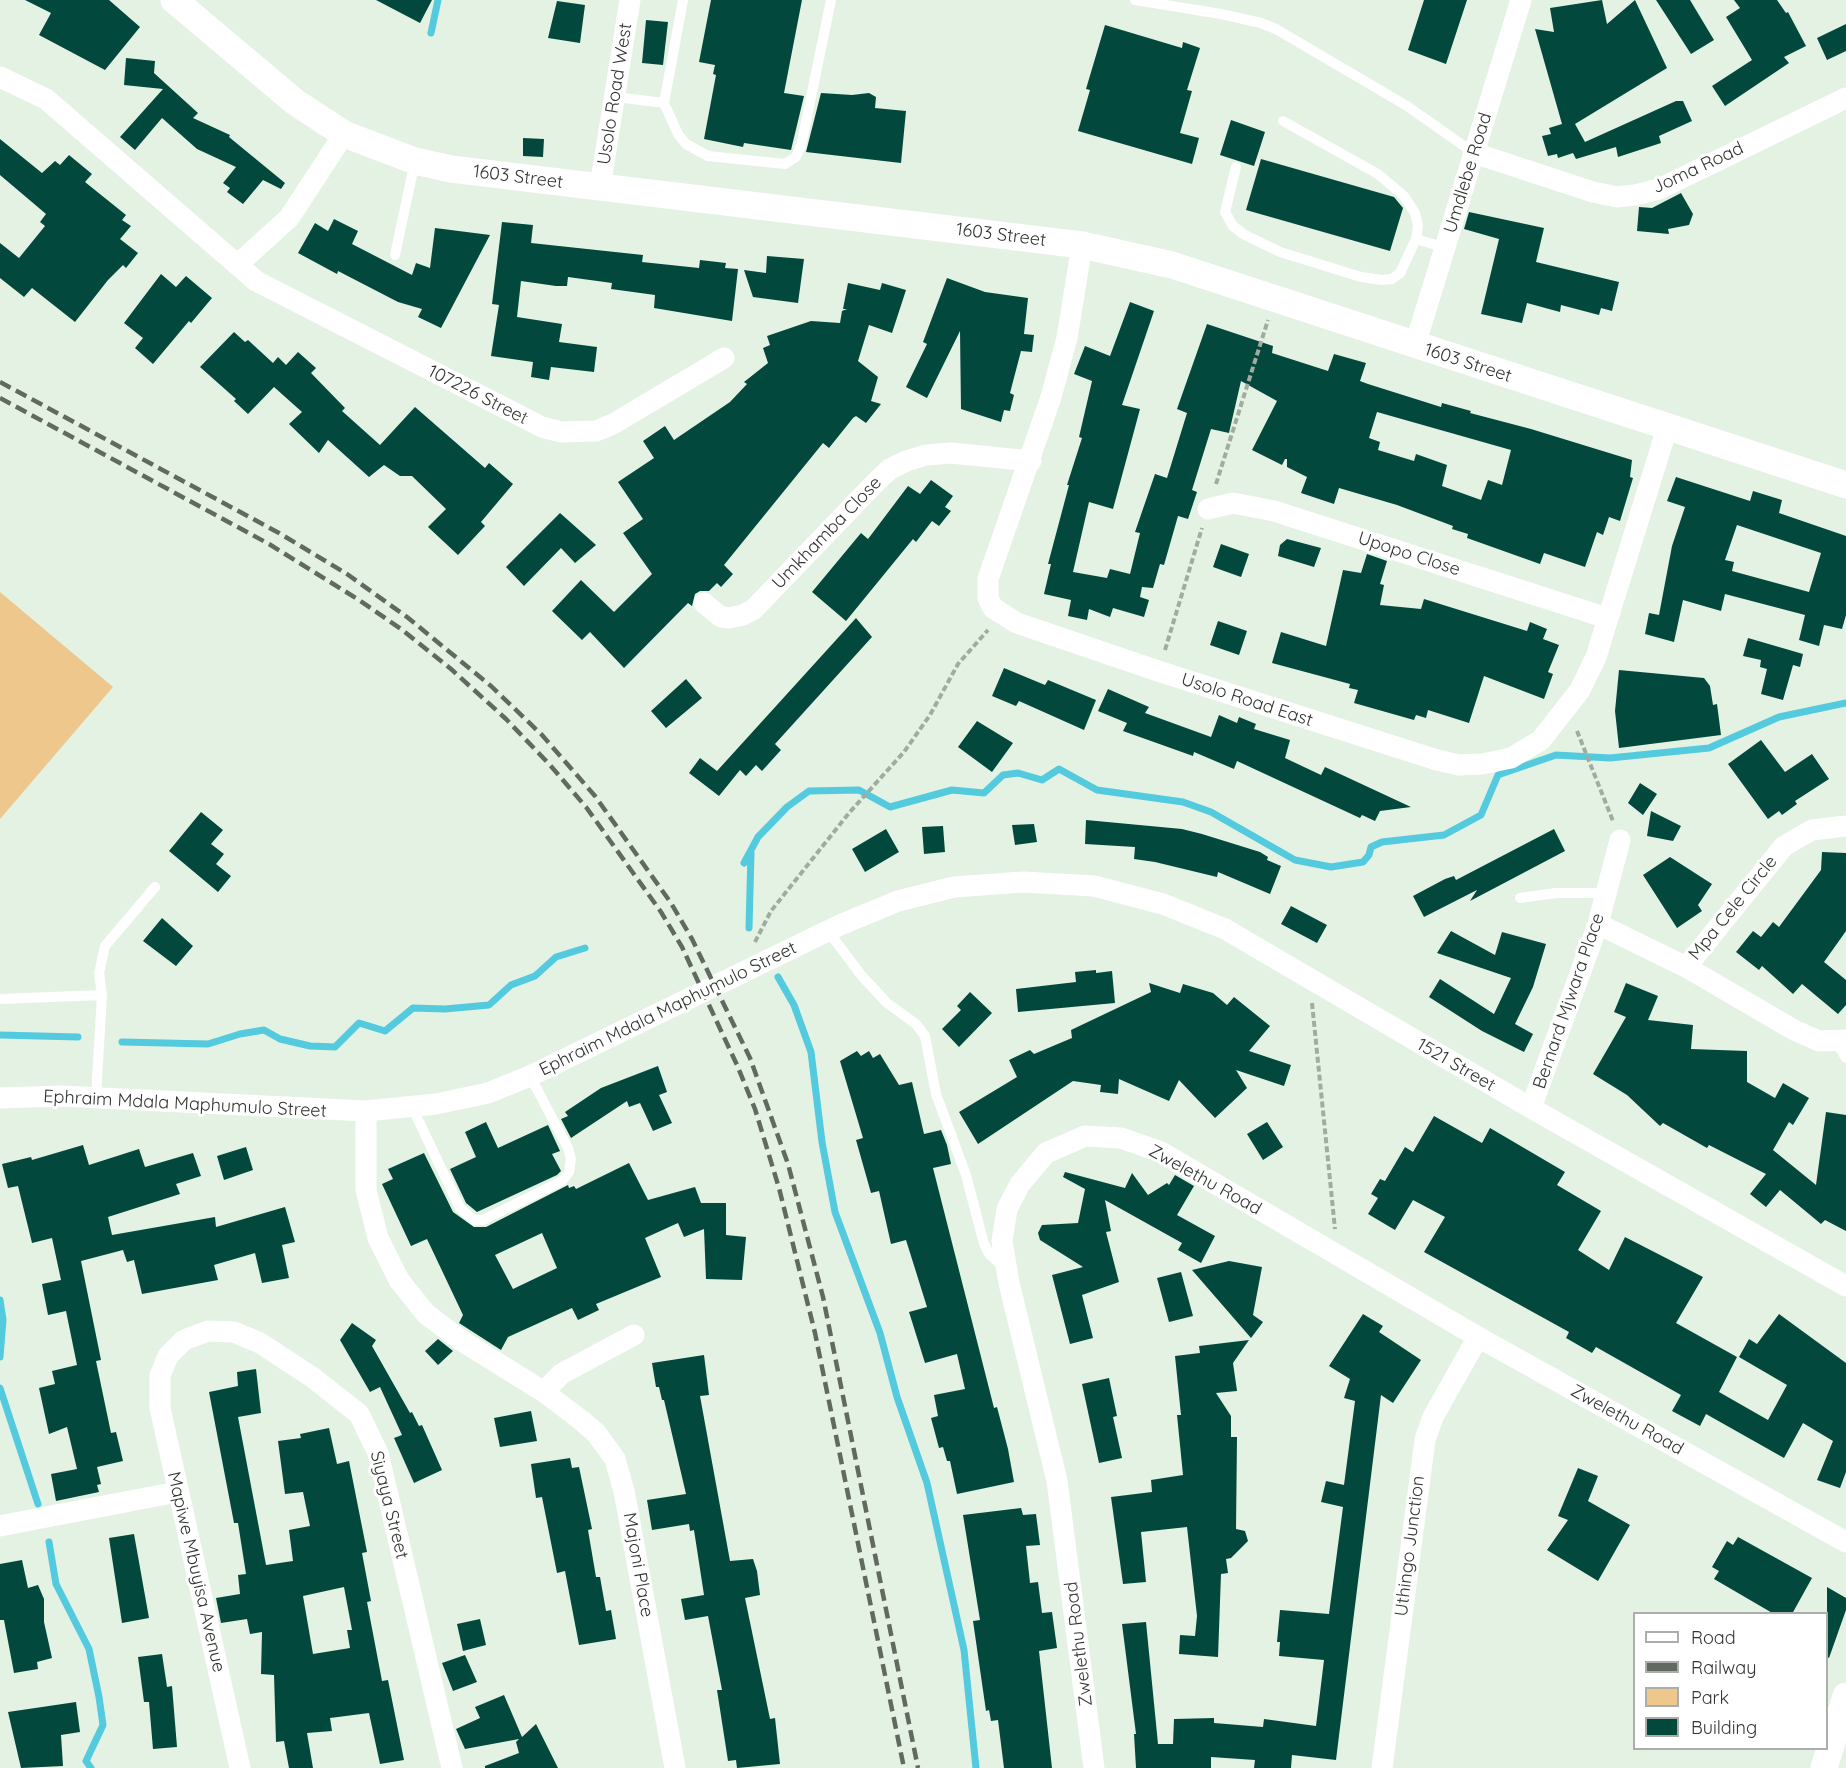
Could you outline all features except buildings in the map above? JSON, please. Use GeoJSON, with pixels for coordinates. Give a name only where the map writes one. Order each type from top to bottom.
{"type":"FeatureCollection","features":[{"type":"Feature","properties":{"kind":"street","name":"1603 Street"},"geometry":{"type":"LineString","coordinates":[[174,0],[295,102],[344,134],[415,161],[451,169],[600,188],[1082,245],[1172,265],[1846,485]]}},
{"type":"Feature","properties":{"kind":"street","name":"Usolo Road West"},"geometry":{"type":"LineString","coordinates":[[600,188],[630,0]]}},
{"type":"Feature","properties":{"kind":"street","name":"Umdlebe Road"},"geometry":{"type":"LineString","coordinates":[[1415,345],[1521,0]]}},
{"type":"Feature","properties":{"kind":"street","name":"107226 Street"},"geometry":{"type":"LineString","coordinates":[[0,77],[46,99],[237,265],[277,294],[542,428],[561,432],[596,431],[613,424],[724,358]]}},
{"type":"Feature","properties":{"kind":"street","name":"Joma Road"},"geometry":{"type":"LineString","coordinates":[[1474,153],[1593,192],[1617,197],[1635,195],[1659,189],[1846,98]]}},
{"type":"Feature","properties":{"kind":"street"},"geometry":{"type":"LineString","coordinates":[[237,265],[289,218],[344,134]]}},
{"type":"Feature","properties":{"kind":"street"},"geometry":{"type":"LineString","coordinates":[[1001,615],[993,608],[988,598],[988,579],[1031,461],[1067,338],[1082,245]]}},
{"type":"Feature","properties":{"kind":"street","name":"Usolo Road East"},"geometry":{"type":"LineString","coordinates":[[1001,615],[1204,686],[1459,765],[1482,764],[1511,758],[1541,740],[1567,708],[1590,672],[1667,428]]}},
{"type":"Feature","properties":{"kind":"street","name":"Umkhamba Close"},"geometry":{"type":"LineString","coordinates":[[704,603],[722,617],[743,615],[754,609],[877,481],[890,469],[906,461],[926,455],[951,453],[1031,461]]}},
{"type":"Feature","properties":{"kind":"street","name":"Upopo Close"},"geometry":{"type":"LineString","coordinates":[[1208,509],[1233,504],[1274,511],[1607,618]]}},
{"type":"Feature","properties":{"kind":"street","name":"Mpa Cele Circle"},"geometry":{"type":"LineString","coordinates":[[1686,967],[1784,846],[1812,830],[1846,826]]}},
{"type":"Feature","properties":{"kind":"street","name":"Bernard Mjwara Place"},"geometry":{"type":"LineString","coordinates":[[1531,1108],[1598,924],[1620,840]]}},
{"type":"Feature","properties":{"kind":"street","name":"Ephraim Mdala Maphumulo Street"},"geometry":{"type":"LineString","coordinates":[[0,1098],[96,1097],[366,1111],[412,1107],[488,1093],[530,1076],[828,931],[898,901],[954,887],[1023,882],[1094,886],[1163,904],[1225,929],[1310,979]]}},
{"type":"Feature","properties":{"kind":"street","name":"Mpa Cele Circle"},"geometry":{"type":"LineString","coordinates":[[1598,924],[1686,967],[1794,1030],[1819,1041],[1843,1047]]}},
{"type":"Feature","properties":{"kind":"street","name":"1521 Street"},"geometry":{"type":"LineString","coordinates":[[1310,979],[1531,1108],[1846,1286]]}},
{"type":"Feature","properties":{"kind":"street","name":"Majoni Place"},"geometry":{"type":"LineString","coordinates":[[366,1111],[366,1190],[378,1238],[399,1280],[426,1314],[462,1341],[544,1392],[596,1433],[615,1459],[624,1491],[675,1768]]}},
{"type":"Feature","properties":{"kind":"street","name":"Zwelethu Road"},"geometry":{"type":"LineString","coordinates":[[1094,1768],[1058,1481],[1006,1269],[1002,1241],[1007,1209],[1020,1184],[1046,1153],[1086,1136],[1121,1138],[1161,1152],[1478,1337],[1846,1542]]}},
{"type":"Feature","properties":{"kind":"street","name":"Siyaya Street"},"geometry":{"type":"LineString","coordinates":[[159,1376],[168,1356],[184,1340],[208,1331],[234,1332],[260,1342],[312,1377],[359,1414],[378,1453],[452,1768]]}},
{"type":"Feature","properties":{"kind":"street"},"geometry":{"type":"LineString","coordinates":[[544,1392],[561,1374],[634,1335]]}},
{"type":"Feature","properties":{"kind":"street","name":"Uthingo Junction"},"geometry":{"type":"LineString","coordinates":[[1382,1768],[1425,1440],[1433,1417],[1478,1337]]}},
{"type":"Feature","properties":{"kind":"street","name":"Mapiwe Mbuyisa Avenue"},"geometry":{"type":"LineString","coordinates":[[159,1376],[160,1408],[177,1492],[240,1768]]}},
{"type":"Feature","properties":{"kind":"street"},"geometry":{"type":"LineString","coordinates":[[0,1526],[177,1492]]}},
{"type":"Feature","properties":{"kind":"street"},"geometry":{"type":"LineString","coordinates":[[1824,1768],[1846,1696]]}},
{"type":"Feature","properties":{"kind":"lane"},"geometry":{"type":"LineString","coordinates":[[682,0],[664,103],[678,134],[686,144],[708,156],[785,164],[790,162],[801,146],[831,0]]}},
{"type":"Feature","properties":{"kind":"lane"},"geometry":{"type":"LineString","coordinates":[[1135,0],[1261,22],[1407,106],[1474,153]]}},
{"type":"Feature","properties":{"kind":"lane"},"geometry":{"type":"LineString","coordinates":[[616,97],[664,103]]}},
{"type":"Feature","properties":{"kind":"lane"},"geometry":{"type":"LineString","coordinates":[[1236,167],[1225,205],[1226,218],[1243,234],[1280,252],[1361,277],[1392,279],[1400,273],[1416,239],[1418,226],[1415,213],[1404,196],[1378,174],[1283,121]]}},
{"type":"Feature","properties":{"kind":"lane"},"geometry":{"type":"LineString","coordinates":[[394,255],[415,161]]}},
{"type":"Feature","properties":{"kind":"lane"},"geometry":{"type":"LineString","coordinates":[[1416,239],[1446,248]]}},
{"type":"Feature","properties":{"kind":"lane"},"geometry":{"type":"LineString","coordinates":[[96,1097],[102,995],[99,972],[105,946],[155,887]]}},
{"type":"Feature","properties":{"kind":"lane","name":"Bernard Mjwara Place"},"geometry":{"type":"LineString","coordinates":[[1520,898],[1556,893],[1606,893]]}},
{"type":"Feature","properties":{"kind":"lane"},"geometry":{"type":"LineString","coordinates":[[828,931],[861,975],[887,1003],[915,1024],[925,1036],[936,1094],[966,1175],[984,1244],[990,1255],[1006,1269]]}},
{"type":"Feature","properties":{"kind":"lane"},"geometry":{"type":"LineString","coordinates":[[0,999],[102,995]]}},
{"type":"Feature","properties":{"kind":"lane"},"geometry":{"type":"LineString","coordinates":[[412,1107],[460,1208],[474,1220],[483,1220],[562,1181],[569,1172],[571,1160],[568,1148],[530,1076]]}},
{"type":"Feature","properties":{"kind":"path"},"geometry":{"type":"LineString","coordinates":[[741,973],[771,910],[849,813],[904,752],[930,715],[958,664],[1001,615]]}},
{"type":"Feature","properties":{"kind":"path"},"geometry":{"type":"LineString","coordinates":[[1580,740],[1620,840]]}},
{"type":"Feature","properties":{"kind":"path"},"geometry":{"type":"LineString","coordinates":[[1310,979],[1338,1256]]}},
{"type":"Feature","properties":{"kind":"green space"},"geometry":{"type":"Polygon","coordinates":[[[0,592],[113,687],[0,819],[0,592]]]}},
{"type":"Feature","properties":{"kind":"waterway"},"geometry":{"type":"LineString","coordinates":[[431,33],[438,0]]}},
{"type":"Feature","properties":{"kind":"waterway"},"geometry":{"type":"LineString","coordinates":[[744,863],[758,837],[787,807],[809,791],[859,790],[890,807],[952,790],[984,793],[1003,775],[1018,773],[1042,780],[1059,769],[1097,790],[1183,802],[1211,812],[1295,860],[1331,867],[1363,862],[1369,855],[1371,847],[1382,842],[1444,835],[1481,815],[1498,775],[1556,755],[1610,758],[1709,748],[1779,717],[1846,703]]}},
{"type":"Feature","properties":{"kind":"waterway"},"geometry":{"type":"LineString","coordinates":[[749,928],[751,853]]}},
{"type":"Feature","properties":{"kind":"waterway"},"geometry":{"type":"LineString","coordinates":[[122,1042],[208,1044],[240,1034],[264,1030],[280,1039],[310,1046],[335,1047],[359,1023],[385,1031],[413,1008],[445,1009],[489,1005],[511,985],[535,976],[556,957],[585,948]]}},
{"type":"Feature","properties":{"kind":"waterway"},"geometry":{"type":"LineString","coordinates":[[778,977],[794,1005],[811,1052],[822,1142],[835,1212],[880,1333],[897,1397],[927,1483],[964,1650],[976,1768]]}},
{"type":"Feature","properties":{"kind":"waterway"},"geometry":{"type":"LineString","coordinates":[[0,1035],[78,1037]]}},
{"type":"Feature","properties":{"kind":"waterway"},"geometry":{"type":"LineString","coordinates":[[0,1300],[3,1320],[0,1357]]}},
{"type":"Feature","properties":{"kind":"waterway"},"geometry":{"type":"LineString","coordinates":[[0,1388],[38,1504]]}},
{"type":"Feature","properties":{"kind":"waterway"},"geometry":{"type":"LineString","coordinates":[[49,1542],[56,1584],[89,1649],[99,1697],[103,1725],[86,1761],[91,1768]]}},
{"type":"Feature","properties":{"kind":"railway"},"geometry":{"type":"LineString","coordinates":[[0,382],[279,533],[347,574],[407,617],[491,686],[542,735],[595,796],[671,903],[692,939],[750,1058],[788,1164],[823,1297],[918,1768]]}},
{"type":"Feature","properties":{"kind":"railway"},"geometry":{"type":"LineString","coordinates":[[0,398],[269,544],[401,629],[451,669],[506,719],[550,765],[586,807],[661,912],[682,947],[737,1065],[755,1109],[779,1188],[815,1333],[904,1768]]}}]}
